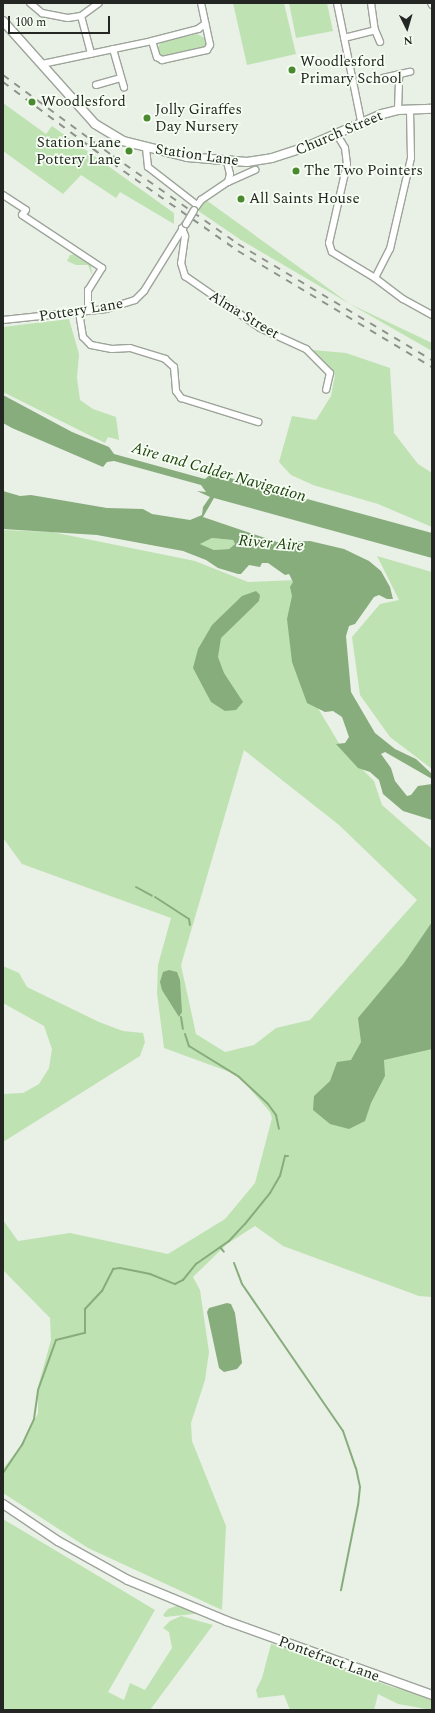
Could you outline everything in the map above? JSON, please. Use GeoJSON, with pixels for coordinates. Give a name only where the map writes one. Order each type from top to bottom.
{"type":"FeatureCollection","features":[{"type":"Feature","properties":{"kind":"street"},"geometry":{"type":"LineString","coordinates":[[30,3],[42,13],[55,17],[81,16],[100,3]]}},
{"type":"Feature","properties":{"kind":"street"},"geometry":{"type":"LineString","coordinates":[[152,41],[157,57],[162,60],[206,51],[210,46],[204,24],[201,3]]}},
{"type":"Feature","properties":{"kind":"street"},"geometry":{"type":"LineString","coordinates":[[337,3],[362,121]]}},
{"type":"Feature","properties":{"kind":"street"},"geometry":{"type":"LineString","coordinates":[[371,3],[375,30],[380,42]]}},
{"type":"Feature","properties":{"kind":"street"},"geometry":{"type":"LineString","coordinates":[[81,16],[91,54]]}},
{"type":"Feature","properties":{"kind":"street","name":"Station Lane"},"geometry":{"type":"LineString","coordinates":[[3,21],[95,124],[123,141],[146,148],[227,162],[247,162]]}},
{"type":"Feature","properties":{"kind":"street"},"geometry":{"type":"LineString","coordinates":[[42,64],[152,41],[198,29],[204,24]]}},
{"type":"Feature","properties":{"kind":"street"},"geometry":{"type":"LineString","coordinates":[[344,38],[375,30]]}},
{"type":"Feature","properties":{"kind":"street"},"geometry":{"type":"LineString","coordinates":[[113,49],[124,87]]}},
{"type":"Feature","properties":{"kind":"street"},"geometry":{"type":"LineString","coordinates":[[383,78],[410,72]]}},
{"type":"Feature","properties":{"kind":"street"},"geometry":{"type":"LineString","coordinates":[[398,110],[399,74]]}},
{"type":"Feature","properties":{"kind":"street"},"geometry":{"type":"LineString","coordinates":[[96,86],[122,78]]}},
{"type":"Feature","properties":{"kind":"street","name":"Church Street"},"geometry":{"type":"LineString","coordinates":[[247,162],[291,153],[362,121],[398,110],[432,109]]}},
{"type":"Feature","properties":{"kind":"street"},"geometry":{"type":"LineString","coordinates":[[375,278],[390,249],[411,158],[410,110]]}},
{"type":"Feature","properties":{"kind":"street"},"geometry":{"type":"LineString","coordinates":[[336,133],[345,148],[347,164],[329,243],[332,252],[375,278],[403,299],[432,315]]}},
{"type":"Feature","properties":{"kind":"street","name":"Station Lane"},"geometry":{"type":"LineString","coordinates":[[146,148],[148,167],[197,205]]}},
{"type":"Feature","properties":{"kind":"street"},"geometry":{"type":"LineString","coordinates":[[227,162],[230,174],[228,182]]}},
{"type":"Feature","properties":{"kind":"street"},"geometry":{"type":"LineString","coordinates":[[197,205],[228,182],[255,170]]}},
{"type":"Feature","properties":{"kind":"street"},"geometry":{"type":"LineString","coordinates":[[3,195],[26,210],[22,215],[102,268],[88,290],[88,311]]}},
{"type":"Feature","properties":{"kind":"street","name":"Pottery Lane"},"geometry":{"type":"LineString","coordinates":[[3,320],[88,311],[125,305],[136,300],[144,291],[197,205]]}},
{"type":"Feature","properties":{"kind":"street","name":"Alma Street"},"geometry":{"type":"LineString","coordinates":[[184,226],[185,236],[181,263],[185,276],[260,328],[306,349],[330,373],[326,390]]}},
{"type":"Feature","properties":{"kind":"street"},"geometry":{"type":"LineString","coordinates":[[79,312],[84,337],[91,345],[112,350],[130,348],[165,359],[174,367],[176,392],[181,398],[258,422]]}},
{"type":"Feature","properties":{"kind":"street","name":"Pontefract Lane"},"geometry":{"type":"LineString","coordinates":[[3,1504],[58,1542],[128,1580],[226,1621],[432,1694]]}},
{"type":"Feature","properties":{"kind":"shaded area"},"geometry":{"type":"Polygon","coordinates":[[[233,3],[284,3],[296,54],[247,65],[233,3]]]}},
{"type":"Feature","properties":{"kind":"shaded area"},"geometry":{"type":"Polygon","coordinates":[[[289,3],[327,3],[333,31],[296,38],[289,3]]]}},
{"type":"Feature","properties":{"kind":"shaded area"},"geometry":{"type":"Polygon","coordinates":[[[197,34],[205,38],[206,48],[159,56],[157,49],[161,42],[197,34]]]}},
{"type":"Feature","properties":{"kind":"shaded area"},"geometry":{"type":"Polygon","coordinates":[[[3,103],[46,134],[52,126],[174,213],[174,224],[120,192],[116,198],[81,175],[63,194],[3,151],[3,103]]]}},
{"type":"Feature","properties":{"kind":"shaded area"},"geometry":{"type":"Polygon","coordinates":[[[206,200],[350,304],[241,240],[197,210],[206,200]]]}},
{"type":"Feature","properties":{"kind":"shaded area"},"geometry":{"type":"Polygon","coordinates":[[[76,254],[91,264],[92,275],[88,265],[76,265],[67,261],[70,255],[76,254]]]}},
{"type":"Feature","properties":{"kind":"shaded area"},"geometry":{"type":"Polygon","coordinates":[[[350,304],[432,343],[432,351],[350,304]]]}},
{"type":"Feature","properties":{"kind":"shaded area"},"geometry":{"type":"Polygon","coordinates":[[[69,319],[79,354],[77,378],[80,400],[93,409],[116,417],[119,440],[108,437],[105,443],[3,392],[3,327],[69,319]]]}},
{"type":"Feature","properties":{"kind":"shaded area"},"geometry":{"type":"Polygon","coordinates":[[[312,350],[346,353],[390,368],[394,433],[418,464],[432,473],[432,527],[378,504],[313,485],[291,475],[279,462],[292,416],[316,420],[331,396],[335,375],[313,355],[312,350]]]}},
{"type":"Feature","properties":{"kind":"shaded area"},"geometry":{"type":"Polygon","coordinates":[[[3,530],[52,532],[195,561],[248,582],[297,580],[305,676],[319,710],[343,750],[374,781],[382,805],[432,849],[432,1297],[419,1296],[283,1246],[255,1226],[227,1244],[193,1277],[200,1290],[209,1352],[205,1380],[191,1423],[192,1441],[226,1526],[222,1610],[88,1548],[3,1493],[3,1469],[26,1439],[38,1413],[38,1387],[51,1340],[50,1318],[3,1270],[3,1220],[18,1241],[70,1233],[168,1254],[225,1219],[255,1183],[272,1118],[270,1112],[238,1075],[164,1048],[157,993],[158,965],[171,918],[22,864],[3,838],[3,530]],[[244,750],[181,965],[196,1034],[225,1052],[254,1045],[276,1028],[310,1020],[417,900],[339,825],[244,750]]]}},
{"type":"Feature","properties":{"kind":"shaded area"},"geometry":{"type":"Polygon","coordinates":[[[212,538],[233,540],[235,544],[229,549],[214,550],[200,544],[212,538]]]}},
{"type":"Feature","properties":{"kind":"shaded area"},"geometry":{"type":"Polygon","coordinates":[[[377,556],[432,572],[432,769],[390,737],[360,695],[352,637],[380,604],[399,600],[377,556]]]}},
{"type":"Feature","properties":{"kind":"shaded area"},"geometry":{"type":"Polygon","coordinates":[[[3,966],[19,973],[27,987],[99,1022],[123,1031],[143,1033],[145,1042],[140,1056],[3,1142],[3,1094],[23,1093],[39,1084],[49,1068],[52,1049],[44,1026],[3,1003],[3,966]]]}},
{"type":"Feature","properties":{"kind":"shaded area"},"geometry":{"type":"Polygon","coordinates":[[[3,1519],[155,1610],[108,1692],[124,1700],[130,1683],[145,1690],[172,1648],[169,1632],[163,1628],[170,1621],[181,1616],[213,1625],[150,1710],[3,1710],[3,1519]]]}},
{"type":"Feature","properties":{"kind":"shaded area"},"geometry":{"type":"Polygon","coordinates":[[[179,1605],[203,1613],[165,1617],[163,1615],[168,1609],[179,1605]]]}},
{"type":"Feature","properties":{"kind":"shaded area"},"geometry":{"type":"Polygon","coordinates":[[[271,1644],[297,1651],[392,1687],[432,1697],[432,1710],[398,1704],[378,1694],[374,1710],[290,1710],[284,1695],[258,1698],[256,1690],[262,1678],[271,1644]]]}},
{"type":"Feature","properties":{"kind":"water","name":"River Aire"},"geometry":{"type":"Polygon","coordinates":[[[3,395],[72,432],[109,447],[114,454],[205,479],[212,473],[432,533],[432,558],[214,498],[203,517],[277,542],[310,541],[344,549],[369,561],[381,571],[390,587],[393,599],[387,599],[379,595],[374,597],[355,624],[349,626],[346,636],[351,692],[375,733],[395,749],[416,759],[432,774],[432,779],[385,752],[381,754],[391,768],[395,781],[407,796],[411,795],[418,786],[432,784],[432,820],[403,811],[383,794],[379,780],[370,772],[358,768],[336,744],[345,743],[349,737],[342,717],[333,711],[325,712],[307,703],[292,662],[287,619],[292,596],[290,587],[293,582],[289,574],[285,575],[268,563],[262,563],[260,567],[249,565],[241,574],[238,574],[218,568],[206,560],[183,551],[97,535],[3,529],[3,491],[20,496],[31,495],[107,508],[143,509],[152,514],[190,520],[202,515],[203,507],[210,497],[197,491],[206,492],[201,485],[114,461],[107,462],[103,467],[3,423],[3,395]],[[212,538],[200,544],[214,550],[229,549],[235,544],[233,540],[212,538]]]}},
{"type":"Feature","properties":{"kind":"water"},"geometry":{"type":"Polygon","coordinates":[[[256,591],[260,595],[259,601],[221,638],[218,657],[224,673],[243,702],[236,710],[225,711],[211,702],[193,668],[198,649],[212,625],[242,596],[256,591]]]}},
{"type":"Feature","properties":{"kind":"water"},"geometry":{"type":"Polygon","coordinates":[[[432,922],[432,1049],[384,1060],[385,1076],[371,1103],[365,1121],[349,1129],[330,1124],[313,1110],[314,1096],[330,1081],[337,1062],[351,1060],[361,1042],[358,1018],[404,963],[432,922]]]}},
{"type":"Feature","properties":{"kind":"water"},"geometry":{"type":"Polygon","coordinates":[[[169,970],[177,972],[180,980],[182,1012],[179,1017],[162,990],[160,982],[163,972],[169,970]]]}},
{"type":"Feature","properties":{"kind":"water"},"geometry":{"type":"Polygon","coordinates":[[[227,1303],[231,1304],[235,1313],[242,1363],[237,1369],[224,1372],[219,1368],[207,1312],[209,1308],[227,1303]]]}},
{"type":"Feature","properties":{"kind":"waterway"},"geometry":{"type":"LineString","coordinates":[[136,887],[152,896]]}},
{"type":"Feature","properties":{"kind":"waterway"},"geometry":{"type":"LineString","coordinates":[[155,897],[189,919],[190,925]]}},
{"type":"Feature","properties":{"kind":"waterway"},"geometry":{"type":"LineString","coordinates":[[181,1017],[183,1029]]}},
{"type":"Feature","properties":{"kind":"waterway"},"geometry":{"type":"LineString","coordinates":[[185,1034],[189,1046],[238,1076],[268,1104],[276,1115],[279,1129]]}},
{"type":"Feature","properties":{"kind":"waterway"},"geometry":{"type":"LineString","coordinates":[[3,1473],[22,1445],[34,1419],[38,1390],[56,1340],[85,1333],[85,1309],[102,1291],[113,1269],[120,1268],[150,1274],[175,1284],[183,1280],[196,1264],[229,1241],[245,1224],[270,1193],[280,1176],[285,1156],[288,1156]]}},
{"type":"Feature","properties":{"kind":"waterway"},"geometry":{"type":"LineString","coordinates":[[220,1247],[224,1252]]}},
{"type":"Feature","properties":{"kind":"waterway"},"geometry":{"type":"LineString","coordinates":[[234,1263],[242,1284],[343,1431],[356,1468],[360,1487],[358,1505],[341,1590]]}},
{"type":"Feature","properties":{"kind":"railway"},"geometry":{"type":"LineString","coordinates":[[3,75],[113,156],[238,244],[432,360]]}},
{"type":"Feature","properties":{"kind":"railway"},"geometry":{"type":"LineString","coordinates":[[3,82],[112,163],[238,251],[432,367]]}},
{"type":"Feature","properties":{"kind":"place","name":"Woodlesford Primary School"},"geometry":{"type":"Point","coordinates":[292,70]}},
{"type":"Feature","properties":{"kind":"place","name":"Woodlesford"},"geometry":{"type":"Point","coordinates":[32,102]}},
{"type":"Feature","properties":{"kind":"place","name":"Jolly Giraffes Day Nursery"},"geometry":{"type":"Point","coordinates":[147,118]}},
{"type":"Feature","properties":{"kind":"place","name":"Station Lane Pottery Lane"},"geometry":{"type":"Point","coordinates":[129,151]}},
{"type":"Feature","properties":{"kind":"place","name":"The Two Pointers"},"geometry":{"type":"Point","coordinates":[296,171]}},
{"type":"Feature","properties":{"kind":"place","name":"All Saints House"},"geometry":{"type":"Point","coordinates":[241,199]}},
{"type":"Feature","properties":{"kind":"water label","name":"Aire and Calder Navigation"},"geometry":{"type":"Point","coordinates":[219,472]}}]}
